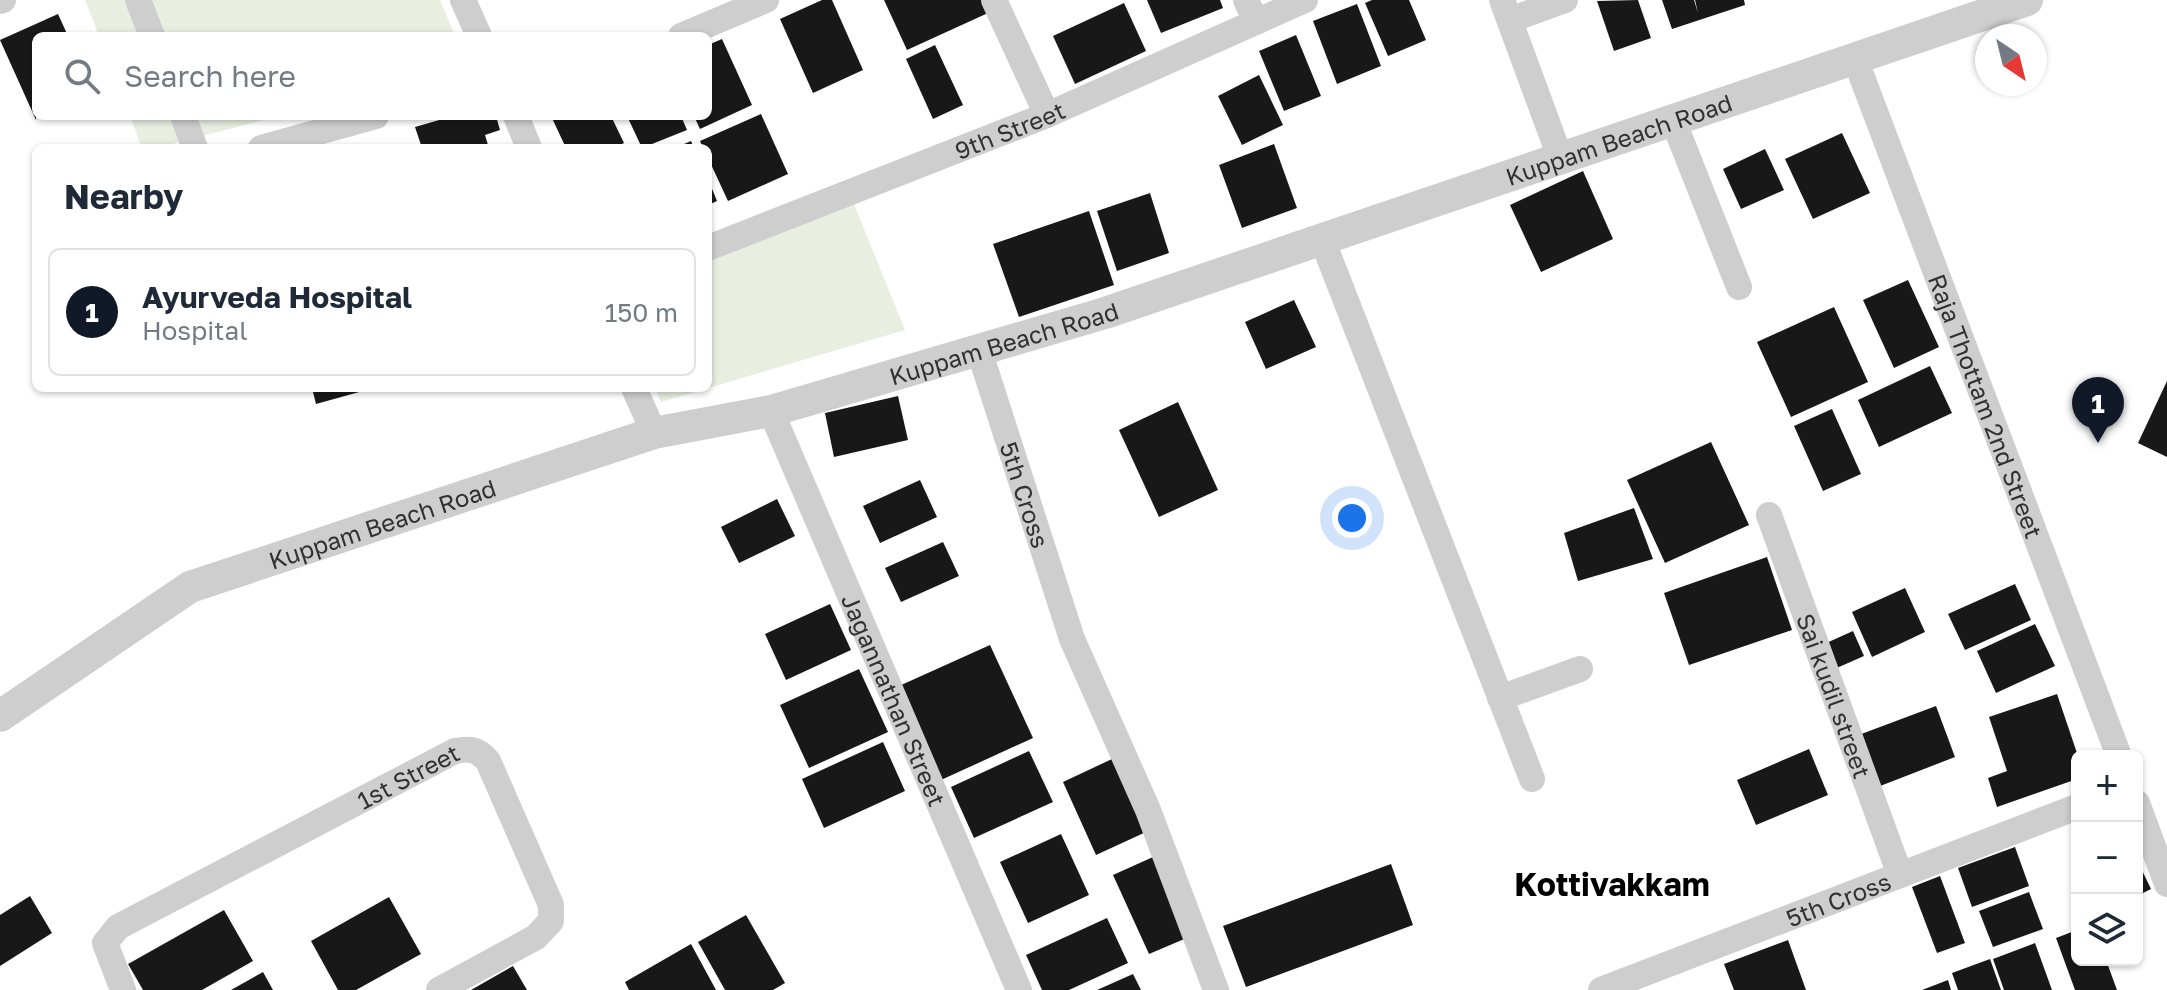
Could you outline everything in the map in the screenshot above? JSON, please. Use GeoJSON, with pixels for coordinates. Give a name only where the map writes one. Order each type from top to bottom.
{"type":"FeatureCollection","features":[{"type":"Feature","properties":{"kind":"street"},"geometry":{"type":"LineString","coordinates":[[138,0],[150,32]]}},
{"type":"Feature","properties":{"kind":"street"},"geometry":{"type":"LineString","coordinates":[[463,0],[477,32]]}},
{"type":"Feature","properties":{"kind":"street"},"geometry":{"type":"LineString","coordinates":[[690,32],[766,0]]}},
{"type":"Feature","properties":{"kind":"street"},"geometry":{"type":"LineString","coordinates":[[994,0],[1047,115]]}},
{"type":"Feature","properties":{"kind":"street","name":"9th Street"},"geometry":{"type":"LineString","coordinates":[[712,246],[1047,115],[1251,11],[1305,0]]}},
{"type":"Feature","properties":{"kind":"street"},"geometry":{"type":"LineString","coordinates":[[1561,160],[1506,10],[1565,0]]}},
{"type":"Feature","properties":{"kind":"street","name":"Kuppam Beach Road"},"geometry":{"type":"LineString","coordinates":[[0,716],[190,587],[654,433],[771,411],[1105,313],[1561,160],[1854,56],[2027,0]]}},
{"type":"Feature","properties":{"kind":"street","name":"Raja Thottam 2nd Street"},"geometry":{"type":"LineString","coordinates":[[1854,56],[2117,750]]}},
{"type":"Feature","properties":{"kind":"street"},"geometry":{"type":"LineString","coordinates":[[184,120],[194,144]]}},
{"type":"Feature","properties":{"kind":"street"},"geometry":{"type":"LineString","coordinates":[[275,144],[362,120]]}},
{"type":"Feature","properties":{"kind":"street"},"geometry":{"type":"LineString","coordinates":[[518,120],[527,144]]}},
{"type":"Feature","properties":{"kind":"street"},"geometry":{"type":"LineString","coordinates":[[1673,120],[1739,287]]}},
{"type":"Feature","properties":{"kind":"street"},"geometry":{"type":"LineString","coordinates":[[1322,239],[1532,779]]}},
{"type":"Feature","properties":{"kind":"street","name":"5th Cross"},"geometry":{"type":"LineString","coordinates":[[979,350],[1072,639],[1148,810],[1216,990]]}},
{"type":"Feature","properties":{"kind":"street"},"geometry":{"type":"LineString","coordinates":[[636,392],[654,433]]}},
{"type":"Feature","properties":{"kind":"street","name":"Jagannathan Street"},"geometry":{"type":"LineString","coordinates":[[771,411],[1019,990]]}},
{"type":"Feature","properties":{"kind":"street","name":"Sai kudil street"},"geometry":{"type":"LineString","coordinates":[[1769,515],[1900,875]]}},
{"type":"Feature","properties":{"kind":"street"},"geometry":{"type":"LineString","coordinates":[[1500,698],[1580,669]]}},
{"type":"Feature","properties":{"kind":"street","name":"1st Street"},"geometry":{"type":"LineString","coordinates":[[123,990],[105,943],[118,927],[455,751],[469,748],[479,751],[488,761],[551,905],[551,921],[536,937],[439,990]]}},
{"type":"Feature","properties":{"kind":"street","name":"5th Cross"},"geometry":{"type":"LineString","coordinates":[[1601,990],[2071,809]]}},
{"type":"Feature","properties":{"kind":"street"},"geometry":{"type":"LineString","coordinates":[[2143,819],[2167,884]]}},
{"type":"Feature","properties":{"kind":"shaded area"},"geometry":{"type":"Polygon","coordinates":[[[85,0],[440,0],[453,32],[97,32],[85,0]]]}},
{"type":"Feature","properties":{"kind":"shaded area"},"geometry":{"type":"Polygon","coordinates":[[[132,120],[264,120],[172,144],[140,144],[132,120]]]}},
{"type":"Feature","properties":{"kind":"shaded area"},"geometry":{"type":"Polygon","coordinates":[[[852,199],[905,330],[712,387],[712,253],[852,199]]]}},
{"type":"Feature","properties":{"kind":"shaded area"},"geometry":{"type":"Polygon","coordinates":[[[657,392],[695,392],[661,402],[657,392]]]}},
{"type":"Feature","properties":{"kind":"building"},"geometry":{"type":"Polygon","coordinates":[[[822,0],[832,0],[863,70],[813,93],[780,19],[822,0]]]}},
{"type":"Feature","properties":{"kind":"building"},"geometry":{"type":"Polygon","coordinates":[[[884,0],[982,0],[988,13],[907,50],[884,0]]]}},
{"type":"Feature","properties":{"kind":"building"},"geometry":{"type":"Polygon","coordinates":[[[1147,0],[1220,0],[1223,8],[1161,33],[1147,0]]]}},
{"type":"Feature","properties":{"kind":"building"},"geometry":{"type":"Polygon","coordinates":[[[1372,0],[1409,0],[1426,40],[1388,56],[1365,3],[1372,0]]]}},
{"type":"Feature","properties":{"kind":"building"},"geometry":{"type":"Polygon","coordinates":[[[1638,0],[1651,38],[1614,51],[1597,1],[1638,0]]]}},
{"type":"Feature","properties":{"kind":"building"},"geometry":{"type":"Polygon","coordinates":[[[1662,0],[1694,0],[1698,13],[1695,0],[1744,0],[1745,5],[1672,29],[1662,0]]]}},
{"type":"Feature","properties":{"kind":"building"},"geometry":{"type":"Polygon","coordinates":[[[1124,3],[1146,51],[1075,84],[1053,36],[1124,3]]]}},
{"type":"Feature","properties":{"kind":"building"},"geometry":{"type":"Polygon","coordinates":[[[1357,4],[1381,66],[1337,84],[1313,21],[1357,4]]]}},
{"type":"Feature","properties":{"kind":"building"},"geometry":{"type":"Polygon","coordinates":[[[58,14],[66,32],[32,32],[32,111],[0,40],[58,14]]]}},
{"type":"Feature","properties":{"kind":"building"},"geometry":{"type":"Polygon","coordinates":[[[1296,35],[1321,96],[1284,111],[1259,51],[1296,35]]]}},
{"type":"Feature","properties":{"kind":"building"},"geometry":{"type":"Polygon","coordinates":[[[722,39],[752,105],[700,129],[696,120],[712,120],[712,43],[722,39]]]}},
{"type":"Feature","properties":{"kind":"building"},"geometry":{"type":"Polygon","coordinates":[[[935,45],[963,105],[933,119],[906,59],[935,45]]]}},
{"type":"Feature","properties":{"kind":"building"},"geometry":{"type":"Polygon","coordinates":[[[1259,75],[1283,125],[1242,145],[1218,96],[1259,75]]]}},
{"type":"Feature","properties":{"kind":"building"},"geometry":{"type":"Polygon","coordinates":[[[761,114],[788,174],[728,201],[712,167],[712,144],[701,144],[700,141],[761,114]]]}},
{"type":"Feature","properties":{"kind":"building"},"geometry":{"type":"Polygon","coordinates":[[[439,120],[497,120],[500,130],[485,135],[488,144],[421,144],[415,127],[439,120]]]}},
{"type":"Feature","properties":{"kind":"building"},"geometry":{"type":"Polygon","coordinates":[[[553,120],[613,120],[624,143],[622,144],[564,144],[553,120]]]}},
{"type":"Feature","properties":{"kind":"building"},"geometry":{"type":"Polygon","coordinates":[[[629,120],[683,120],[687,130],[652,144],[640,144],[629,120]]]}},
{"type":"Feature","properties":{"kind":"building"},"geometry":{"type":"Polygon","coordinates":[[[1842,133],[1870,193],[1813,219],[1785,159],[1842,133]]]}},
{"type":"Feature","properties":{"kind":"building"},"geometry":{"type":"Polygon","coordinates":[[[1274,144],[1297,208],[1242,228],[1219,165],[1274,144]]]}},
{"type":"Feature","properties":{"kind":"building"},"geometry":{"type":"Polygon","coordinates":[[[1765,149],[1784,190],[1741,209],[1723,169],[1765,149]]]}},
{"type":"Feature","properties":{"kind":"building"},"geometry":{"type":"Polygon","coordinates":[[[1583,171],[1613,239],[1541,272],[1510,205],[1583,171]]]}},
{"type":"Feature","properties":{"kind":"building"},"geometry":{"type":"Polygon","coordinates":[[[1150,193],[1169,253],[1117,271],[1097,211],[1150,193]]]}},
{"type":"Feature","properties":{"kind":"building"},"geometry":{"type":"Polygon","coordinates":[[[1089,211],[1114,285],[1019,317],[993,244],[1089,211]]]}},
{"type":"Feature","properties":{"kind":"building"},"geometry":{"type":"Polygon","coordinates":[[[1908,280],[1939,347],[1894,368],[1863,300],[1908,280]]]}},
{"type":"Feature","properties":{"kind":"building"},"geometry":{"type":"Polygon","coordinates":[[[1294,300],[1316,347],[1266,369],[1245,322],[1294,300]]]}},
{"type":"Feature","properties":{"kind":"building"},"geometry":{"type":"Polygon","coordinates":[[[1834,307],[1868,382],[1791,417],[1757,342],[1834,307]]]}},
{"type":"Feature","properties":{"kind":"building"},"geometry":{"type":"Polygon","coordinates":[[[1930,366],[1952,413],[1879,447],[1858,400],[1930,366]]]}},
{"type":"Feature","properties":{"kind":"building"},"geometry":{"type":"Polygon","coordinates":[[[2167,381],[2167,457],[2138,443],[2167,381]]]}},
{"type":"Feature","properties":{"kind":"building"},"geometry":{"type":"Polygon","coordinates":[[[313,392],[359,392],[316,404],[313,392]]]}},
{"type":"Feature","properties":{"kind":"building"},"geometry":{"type":"Polygon","coordinates":[[[898,396],[908,440],[834,457],[825,413],[898,396]]]}},
{"type":"Feature","properties":{"kind":"building"},"geometry":{"type":"Polygon","coordinates":[[[1178,402],[1218,490],[1159,517],[1119,430],[1178,402]]]}},
{"type":"Feature","properties":{"kind":"building"},"geometry":{"type":"Polygon","coordinates":[[[1832,409],[1861,474],[1823,491],[1794,426],[1832,409]]]}},
{"type":"Feature","properties":{"kind":"building"},"geometry":{"type":"Polygon","coordinates":[[[1711,442],[1749,525],[1665,563],[1627,480],[1711,442]]]}},
{"type":"Feature","properties":{"kind":"building"},"geometry":{"type":"Polygon","coordinates":[[[920,480],[937,517],[880,543],[863,506],[920,480]]]}},
{"type":"Feature","properties":{"kind":"building"},"geometry":{"type":"Polygon","coordinates":[[[777,499],[795,536],[739,563],[721,527],[777,499]]]}},
{"type":"Feature","properties":{"kind":"building"},"geometry":{"type":"Polygon","coordinates":[[[1634,508],[1653,559],[1578,581],[1564,533],[1634,508]]]}},
{"type":"Feature","properties":{"kind":"building"},"geometry":{"type":"Polygon","coordinates":[[[943,542],[959,576],[901,602],[885,568],[943,542]]]}},
{"type":"Feature","properties":{"kind":"building"},"geometry":{"type":"Polygon","coordinates":[[[1767,557],[1792,630],[1689,665],[1664,593],[1767,557]]]}},
{"type":"Feature","properties":{"kind":"building"},"geometry":{"type":"Polygon","coordinates":[[[2015,584],[2031,620],[1965,650],[1948,614],[2015,584]]]}},
{"type":"Feature","properties":{"kind":"building"},"geometry":{"type":"Polygon","coordinates":[[[1905,588],[1925,632],[1872,657],[1852,612],[1905,588]]]}},
{"type":"Feature","properties":{"kind":"building"},"geometry":{"type":"Polygon","coordinates":[[[830,604],[851,650],[786,680],[765,634],[830,604]]]}},
{"type":"Feature","properties":{"kind":"building"},"geometry":{"type":"Polygon","coordinates":[[[2035,624],[2055,666],[1996,693],[1977,651],[2035,624]]]}},
{"type":"Feature","properties":{"kind":"building"},"geometry":{"type":"Polygon","coordinates":[[[1853,631],[1864,656],[1823,674],[1813,649],[1853,631]]]}},
{"type":"Feature","properties":{"kind":"building"},"geometry":{"type":"Polygon","coordinates":[[[990,645],[1033,738],[941,780],[899,686],[990,645]]]}},
{"type":"Feature","properties":{"kind":"building"},"geometry":{"type":"Polygon","coordinates":[[[859,669],[888,732],[809,768],[780,705],[859,669]]]}},
{"type":"Feature","properties":{"kind":"building"},"geometry":{"type":"Polygon","coordinates":[[[2057,694],[2076,750],[2071,750],[2071,781],[1997,807],[1988,778],[2007,771],[1989,717],[2057,694]]]}},
{"type":"Feature","properties":{"kind":"building"},"geometry":{"type":"Polygon","coordinates":[[[1936,706],[1955,757],[1875,788],[1856,736],[1936,706]]]}},
{"type":"Feature","properties":{"kind":"building"},"geometry":{"type":"Polygon","coordinates":[[[883,742],[905,791],[824,828],[802,779],[883,742]]]}},
{"type":"Feature","properties":{"kind":"building"},"geometry":{"type":"Polygon","coordinates":[[[1809,749],[1828,795],[1756,825],[1737,780],[1809,749]]]}},
{"type":"Feature","properties":{"kind":"building"},"geometry":{"type":"Polygon","coordinates":[[[1029,751],[1053,802],[974,838],[951,787],[1029,751]]]}},
{"type":"Feature","properties":{"kind":"building"},"geometry":{"type":"Polygon","coordinates":[[[1112,759],[1146,832],[1096,855],[1063,782],[1112,759]]]}},
{"type":"Feature","properties":{"kind":"building"},"geometry":{"type":"Polygon","coordinates":[[[1061,834],[1089,895],[1028,923],[1000,862],[1061,834]]]}},
{"type":"Feature","properties":{"kind":"building"},"geometry":{"type":"Polygon","coordinates":[[[2015,847],[2029,886],[1972,907],[1958,868],[2015,847]]]}},
{"type":"Feature","properties":{"kind":"building"},"geometry":{"type":"Polygon","coordinates":[[[1153,857],[1189,937],[1149,954],[1113,875],[1153,857]]]}},
{"type":"Feature","properties":{"kind":"building"},"geometry":{"type":"Polygon","coordinates":[[[1391,864],[1413,925],[1246,987],[1223,926],[1391,864]]]}},
{"type":"Feature","properties":{"kind":"building"},"geometry":{"type":"Polygon","coordinates":[[[2143,872],[2151,889],[2143,893],[2143,872]]]}},
{"type":"Feature","properties":{"kind":"building"},"geometry":{"type":"Polygon","coordinates":[[[1940,876],[1965,943],[1937,953],[1912,887],[1940,876]]]}},
{"type":"Feature","properties":{"kind":"building"},"geometry":{"type":"Polygon","coordinates":[[[2029,892],[2043,929],[1993,947],[1979,911],[2029,892]]]}},
{"type":"Feature","properties":{"kind":"building"},"geometry":{"type":"Polygon","coordinates":[[[30,896],[52,933],[0,966],[0,915],[30,896]]]}},
{"type":"Feature","properties":{"kind":"building"},"geometry":{"type":"Polygon","coordinates":[[[389,897],[421,954],[356,990],[338,990],[311,941],[389,897]]]}},
{"type":"Feature","properties":{"kind":"building"},"geometry":{"type":"Polygon","coordinates":[[[224,910],[253,961],[202,990],[143,990],[128,964],[224,910]]]}},
{"type":"Feature","properties":{"kind":"building"},"geometry":{"type":"Polygon","coordinates":[[[746,915],[785,983],[773,990],[725,990],[698,942],[746,915]]]}},
{"type":"Feature","properties":{"kind":"building"},"geometry":{"type":"Polygon","coordinates":[[[1107,918],[1128,963],[1069,990],[1042,990],[1026,955],[1107,918]]]}},
{"type":"Feature","properties":{"kind":"building"},"geometry":{"type":"Polygon","coordinates":[[[2071,932],[2071,966],[2108,966],[2117,990],[2075,990],[2056,938],[2071,932]]]}},
{"type":"Feature","properties":{"kind":"building"},"geometry":{"type":"Polygon","coordinates":[[[1788,940],[1806,990],[1734,990],[1724,964],[1788,940]]]}},
{"type":"Feature","properties":{"kind":"building"},"geometry":{"type":"Polygon","coordinates":[[[2035,943],[2052,990],[2004,990],[1993,959],[2035,943]]]}},
{"type":"Feature","properties":{"kind":"building"},"geometry":{"type":"Polygon","coordinates":[[[691,944],[716,990],[629,990],[625,982],[691,944]]]}},
{"type":"Feature","properties":{"kind":"building"},"geometry":{"type":"Polygon","coordinates":[[[1990,959],[2001,990],[1958,990],[1952,973],[1990,959]]]}},
{"type":"Feature","properties":{"kind":"building"},"geometry":{"type":"Polygon","coordinates":[[[513,966],[527,990],[471,990],[513,966]]]}},
{"type":"Feature","properties":{"kind":"building"},"geometry":{"type":"Polygon","coordinates":[[[263,972],[273,990],[231,990],[263,972]]]}},
{"type":"Feature","properties":{"kind":"building"},"geometry":{"type":"Polygon","coordinates":[[[1133,974],[1141,990],[1097,990],[1133,974]]]}},
{"type":"Feature","properties":{"kind":"building"},"geometry":{"type":"Polygon","coordinates":[[[1948,980],[1951,990],[1922,990],[1948,980]]]}},
{"type":"Feature","properties":{"kind":"place","name":"Ayurveda Hospital"},"geometry":{"type":"Point","coordinates":[2098,443]}},
{"type":"Feature","properties":{"kind":"district","name":"Kottivakkam"},"geometry":{"type":"Point","coordinates":[1612,884]}}]}
